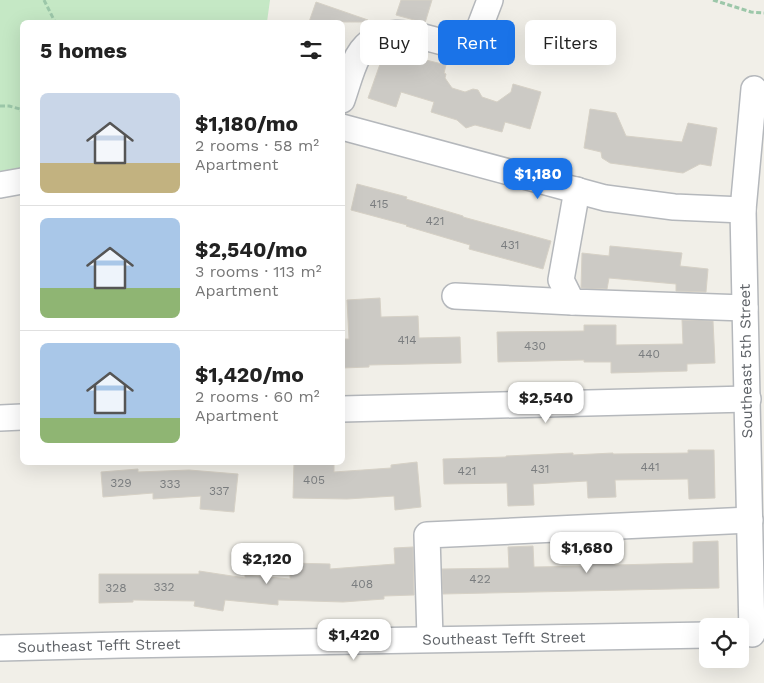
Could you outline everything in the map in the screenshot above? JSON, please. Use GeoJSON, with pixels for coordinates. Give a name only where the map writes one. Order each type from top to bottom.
{"type":"FeatureCollection","features":[{"type":"Feature","properties":{"kind":"street"},"geometry":{"type":"LineString","coordinates":[[345,92],[357,58],[366,44],[385,34],[401,33],[461,47],[470,47],[490,0]]}},
{"type":"Feature","properties":{"kind":"street","name":"Southeast 5th Street"},"geometry":{"type":"LineString","coordinates":[[752,634],[743,210],[754,89]]}},
{"type":"Feature","properties":{"kind":"street"},"geometry":{"type":"LineString","coordinates":[[345,128],[604,198],[708,210],[743,210]]}},
{"type":"Feature","properties":{"kind":"street"},"geometry":{"type":"LineString","coordinates":[[0,185],[20,181]]}},
{"type":"Feature","properties":{"kind":"street"},"geometry":{"type":"LineString","coordinates":[[572,302],[562,280],[576,190]]}},
{"type":"Feature","properties":{"kind":"street"},"geometry":{"type":"LineString","coordinates":[[455,296],[745,308]]}},
{"type":"Feature","properties":{"kind":"street"},"geometry":{"type":"LineString","coordinates":[[345,409],[748,399]]}},
{"type":"Feature","properties":{"kind":"street"},"geometry":{"type":"LineString","coordinates":[[0,418],[20,417]]}},
{"type":"Feature","properties":{"kind":"street"},"geometry":{"type":"LineString","coordinates":[[430,639],[427,535],[750,520]]}},
{"type":"Feature","properties":{"kind":"street","name":"Southeast Tefft Street"},"geometry":{"type":"LineString","coordinates":[[0,648],[699,635]]}},
{"type":"Feature","properties":{"kind":"path"},"geometry":{"type":"LineString","coordinates":[[44,0],[54,20]]}},
{"type":"Feature","properties":{"kind":"path"},"geometry":{"type":"LineString","coordinates":[[713,0],[751,12],[764,13]]}},
{"type":"Feature","properties":{"kind":"path"},"geometry":{"type":"LineString","coordinates":[[0,106],[20,109]]}},
{"type":"Feature","properties":{"kind":"green space"},"geometry":{"type":"Polygon","coordinates":[[[0,0],[270,0],[267,20],[20,20],[20,170],[0,173],[0,0]]]}},
{"type":"Feature","properties":{"kind":"building"},"geometry":{"type":"Polygon","coordinates":[[[401,0],[432,0],[426,20],[414,20],[396,15],[401,0]]]}},
{"type":"Feature","properties":{"kind":"building"},"geometry":{"type":"Polygon","coordinates":[[[316,2],[368,20],[345,22],[345,20],[310,20],[316,2]]]}},
{"type":"Feature","properties":{"kind":"building"},"geometry":{"type":"Polygon","coordinates":[[[428,60],[438,63],[438,65],[446,65],[445,78],[452,88],[465,92],[473,89],[478,90],[482,97],[497,102],[511,92],[513,84],[541,92],[530,129],[505,122],[502,132],[475,125],[466,128],[457,120],[431,112],[434,102],[401,92],[396,107],[368,98],[380,65],[428,65],[428,60]]]}},
{"type":"Feature","properties":{"kind":"building"},"geometry":{"type":"Polygon","coordinates":[[[590,109],[616,113],[626,136],[682,142],[688,123],[717,128],[711,166],[700,164],[683,173],[610,163],[602,158],[601,152],[584,148],[590,109]]]}},
{"type":"Feature","properties":{"kind":"building"},"geometry":{"type":"Polygon","coordinates":[[[357,184],[407,197],[406,199],[463,217],[551,241],[543,269],[469,249],[470,245],[351,210],[357,184]]]}},
{"type":"Feature","properties":{"kind":"building"},"geometry":{"type":"Polygon","coordinates":[[[610,246],[682,253],[680,266],[708,269],[706,292],[676,291],[676,284],[609,278],[607,289],[581,288],[582,253],[609,256],[610,246]]]}},
{"type":"Feature","properties":{"kind":"building"},"geometry":{"type":"Polygon","coordinates":[[[380,298],[381,317],[418,316],[419,338],[460,337],[461,363],[369,365],[369,367],[345,368],[345,339],[349,339],[347,300],[380,298]]]}},
{"type":"Feature","properties":{"kind":"building"},"geometry":{"type":"Polygon","coordinates":[[[682,320],[713,321],[715,363],[687,364],[687,371],[611,373],[611,362],[584,362],[584,360],[498,362],[497,332],[584,331],[584,325],[616,325],[616,345],[683,344],[682,320]]]}},
{"type":"Feature","properties":{"kind":"building"},"geometry":{"type":"Polygon","coordinates":[[[688,450],[714,450],[715,498],[689,499],[688,479],[615,480],[616,497],[588,498],[587,481],[533,484],[534,505],[508,506],[507,483],[444,484],[443,459],[573,453],[573,455],[688,453],[688,450]]]}},
{"type":"Feature","properties":{"kind":"building"},"geometry":{"type":"Polygon","coordinates":[[[417,462],[421,507],[395,510],[394,496],[347,499],[293,498],[294,465],[334,465],[334,472],[391,468],[391,465],[417,462]]]}},
{"type":"Feature","properties":{"kind":"building"},"geometry":{"type":"Polygon","coordinates":[[[138,469],[138,472],[189,470],[238,474],[234,512],[200,509],[201,496],[153,499],[153,493],[103,497],[101,472],[138,469]]]}},
{"type":"Feature","properties":{"kind":"building"},"geometry":{"type":"Polygon","coordinates":[[[718,541],[719,588],[443,594],[442,569],[509,568],[508,547],[533,546],[534,567],[590,566],[589,545],[615,544],[615,565],[693,563],[693,542],[718,541]]]}},
{"type":"Feature","properties":{"kind":"building"},"geometry":{"type":"Polygon","coordinates":[[[413,547],[414,595],[384,596],[384,599],[343,602],[278,600],[278,605],[225,600],[223,611],[194,606],[195,601],[133,600],[133,602],[99,603],[99,574],[199,574],[199,571],[245,578],[245,575],[290,579],[290,563],[330,564],[330,569],[395,564],[394,548],[413,547]]]}}]}
